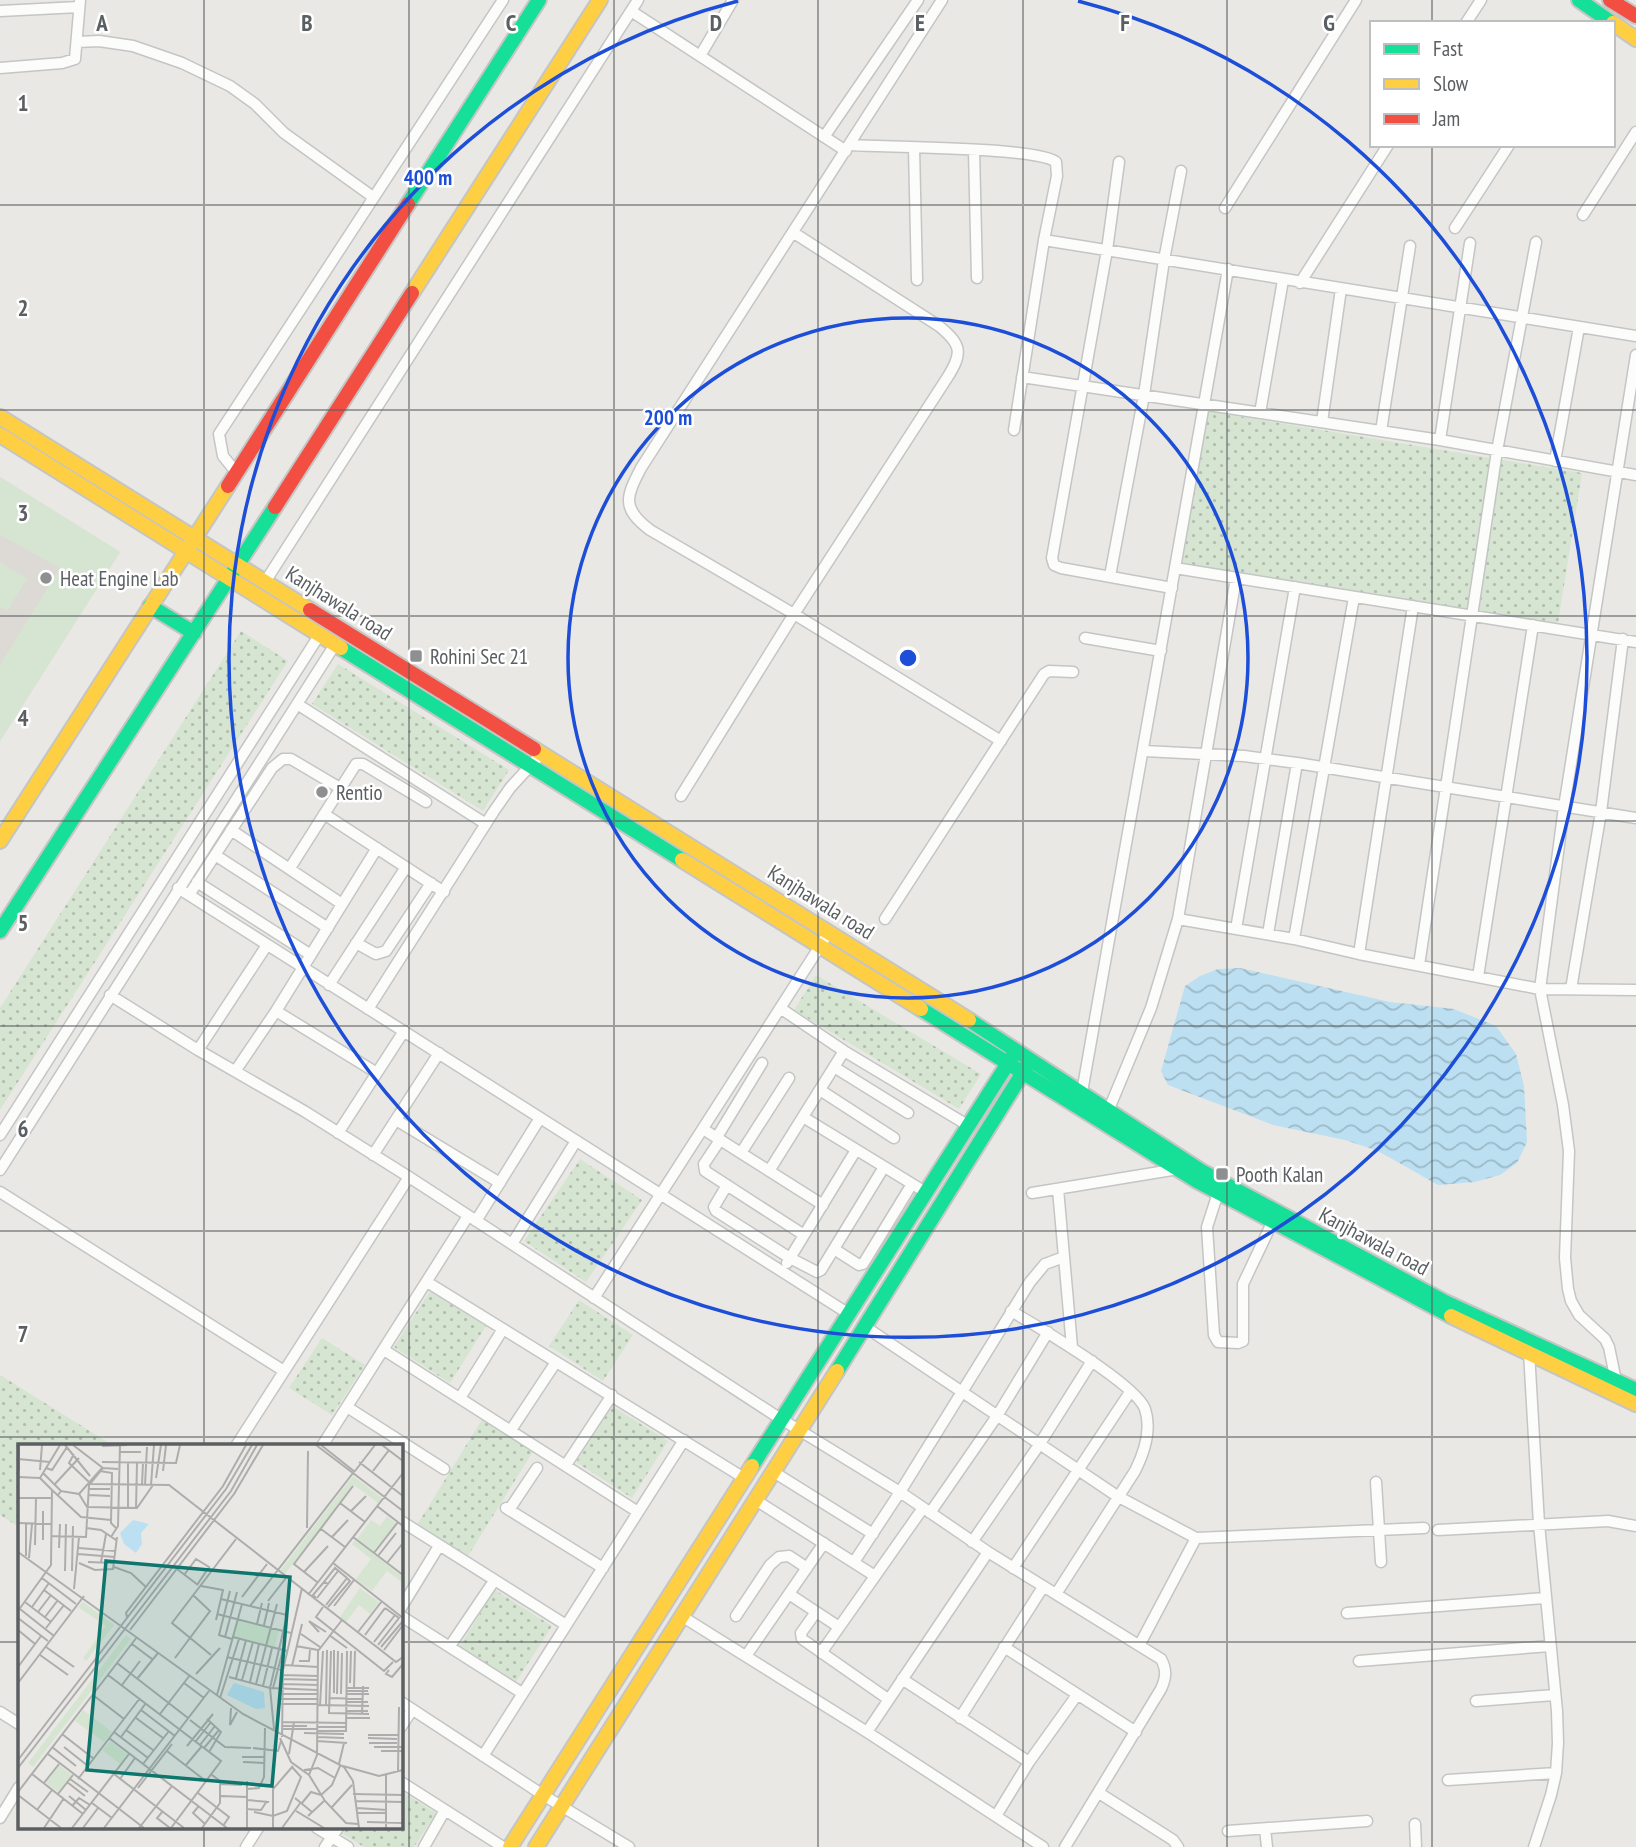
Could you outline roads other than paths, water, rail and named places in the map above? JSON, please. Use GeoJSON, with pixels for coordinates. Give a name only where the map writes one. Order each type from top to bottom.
{"type":"FeatureCollection","features":[{"type":"Feature","properties":{"kind":"street"},"geometry":{"type":"LineString","coordinates":[[236,472],[223,456],[219,434],[503,0]]}},
{"type":"Feature","properties":{"kind":"street"},"geometry":{"type":"LineString","coordinates":[[0,841],[539,0]]}},
{"type":"Feature","properties":{"kind":"street"},"geometry":{"type":"LineString","coordinates":[[0,932],[600,0]]}},
{"type":"Feature","properties":{"kind":"street"},"geometry":{"type":"LineString","coordinates":[[265,582],[638,0]]}},
{"type":"Feature","properties":{"kind":"street"},"geometry":{"type":"LineString","coordinates":[[700,56],[733,0]]}},
{"type":"Feature","properties":{"kind":"street"},"geometry":{"type":"LineString","coordinates":[[824,137],[918,0]]}},
{"type":"Feature","properties":{"kind":"street"},"geometry":{"type":"LineString","coordinates":[[942,0],[641,468],[628,501],[631,513],[649,530],[794,614],[1001,741]]}},
{"type":"Feature","properties":{"kind":"street"},"geometry":{"type":"LineString","coordinates":[[1224,208],[1356,0]]}},
{"type":"Feature","properties":{"kind":"street"},"geometry":{"type":"LineString","coordinates":[[1467,21],[1481,0]]}},
{"type":"Feature","properties":{"kind":"street"},"geometry":{"type":"LineString","coordinates":[[1579,0],[1594,18]]}},
{"type":"Feature","properties":{"kind":"street"},"geometry":{"type":"LineString","coordinates":[[1610,0],[1636,16]]}},
{"type":"Feature","properties":{"kind":"street"},"geometry":{"type":"LineString","coordinates":[[0,11],[80,3],[77,55],[69,62],[0,68]]}},
{"type":"Feature","properties":{"kind":"street"},"geometry":{"type":"LineString","coordinates":[[631,11],[824,137],[847,148],[974,150],[1040,155],[1056,162],[1057,176],[1044,240],[1014,430]]}},
{"type":"Feature","properties":{"kind":"street"},"geometry":{"type":"LineString","coordinates":[[1615,24],[1636,39]]}},
{"type":"Feature","properties":{"kind":"street"},"geometry":{"type":"LineString","coordinates":[[77,42],[125,44],[182,63],[220,81],[256,104],[284,133],[373,197]]}},
{"type":"Feature","properties":{"kind":"street"},"geometry":{"type":"LineString","coordinates":[[1583,215],[1636,132]]}},
{"type":"Feature","properties":{"kind":"street"},"geometry":{"type":"LineString","coordinates":[[1300,283],[1387,147]]}},
{"type":"Feature","properties":{"kind":"street"},"geometry":{"type":"LineString","coordinates":[[1455,228],[1508,147]]}},
{"type":"Feature","properties":{"kind":"street"},"geometry":{"type":"LineString","coordinates":[[914,148],[917,280]]}},
{"type":"Feature","properties":{"kind":"street"},"geometry":{"type":"LineString","coordinates":[[974,150],[977,278]]}},
{"type":"Feature","properties":{"kind":"street"},"geometry":{"type":"LineString","coordinates":[[1119,162],[1084,386],[1052,558],[1054,565],[1060,568],[1172,588]]}},
{"type":"Feature","properties":{"kind":"street"},"geometry":{"type":"LineString","coordinates":[[1110,576],[1144,395],[1164,260],[1181,171]]}},
{"type":"Feature","properties":{"kind":"street"},"geometry":{"type":"LineString","coordinates":[[681,796],[794,614],[955,366],[958,349],[954,338],[794,233]]}},
{"type":"Feature","properties":{"kind":"street"},"geometry":{"type":"LineString","coordinates":[[1044,240],[1636,336]]}},
{"type":"Feature","properties":{"kind":"street"},"geometry":{"type":"LineString","coordinates":[[1419,965],[1497,451],[1536,242]]}},
{"type":"Feature","properties":{"kind":"street"},"geometry":{"type":"LineString","coordinates":[[1440,440],[1470,243]]}},
{"type":"Feature","properties":{"kind":"street"},"geometry":{"type":"LineString","coordinates":[[1381,431],[1410,246]]}},
{"type":"Feature","properties":{"kind":"street"},"geometry":{"type":"LineString","coordinates":[[1082,1092],[1228,269]]}},
{"type":"Feature","properties":{"kind":"street"},"geometry":{"type":"LineString","coordinates":[[1260,413],[1283,280]]}},
{"type":"Feature","properties":{"kind":"street"},"geometry":{"type":"LineString","coordinates":[[1321,422],[1341,289]]}},
{"type":"Feature","properties":{"kind":"street"},"geometry":{"type":"LineString","coordinates":[[1555,461],[1579,327]]}},
{"type":"Feature","properties":{"kind":"street"},"geometry":{"type":"LineString","coordinates":[[1616,1381],[1605,1339],[1579,1315],[1568,1289],[1564,1258],[1569,1152],[1563,1105],[1540,989],[1564,807],[1636,355]]}},
{"type":"Feature","properties":{"kind":"street"},"geometry":{"type":"LineString","coordinates":[[1022,377],[1440,440],[1636,475]]}},
{"type":"Feature","properties":{"kind":"street","name":"Kanjhawala road"},"geometry":{"type":"LineString","coordinates":[[0,417],[190,544]]}},
{"type":"Feature","properties":{"kind":"street","name":"Kanjhawala road"},"geometry":{"type":"LineString","coordinates":[[0,435],[234,571],[320,634],[1178,1169],[1272,1223],[1438,1311],[1636,1390]]}},
{"type":"Feature","properties":{"kind":"street"},"geometry":{"type":"LineString","coordinates":[[1175,568],[1636,642]]}},
{"type":"Feature","properties":{"kind":"street","name":"Kanjhawala road"},"geometry":{"type":"LineString","coordinates":[[234,571],[265,582],[541,753],[1017,1050],[1203,1172],[1636,1404]]}},
{"type":"Feature","properties":{"kind":"street"},"geometry":{"type":"LineString","coordinates":[[1109,1109],[1151,1008],[1178,919],[1236,578]]}},
{"type":"Feature","properties":{"kind":"street"},"geometry":{"type":"LineString","coordinates":[[1236,929],[1295,587]]}},
{"type":"Feature","properties":{"kind":"street"},"geometry":{"type":"LineString","coordinates":[[1294,939],[1354,597]]}},
{"type":"Feature","properties":{"kind":"street"},"geometry":{"type":"LineString","coordinates":[[150,606],[194,633]]}},
{"type":"Feature","properties":{"kind":"street"},"geometry":{"type":"LineString","coordinates":[[1359,954],[1413,606]]}},
{"type":"Feature","properties":{"kind":"street"},"geometry":{"type":"LineString","coordinates":[[1478,977],[1533,625]]}},
{"type":"Feature","properties":{"kind":"street"},"geometry":{"type":"LineString","coordinates":[[0,1135],[320,634]]}},
{"type":"Feature","properties":{"kind":"street"},"geometry":{"type":"LineString","coordinates":[[1085,638],[1160,651]]}},
{"type":"Feature","properties":{"kind":"street"},"geometry":{"type":"LineString","coordinates":[[1571,989],[1601,812],[1623,639]]}},
{"type":"Feature","properties":{"kind":"street"},"geometry":{"type":"LineString","coordinates":[[0,1170],[335,643]]}},
{"type":"Feature","properties":{"kind":"street"},"geometry":{"type":"LineString","coordinates":[[885,919],[1046,672],[1073,672]]}},
{"type":"Feature","properties":{"kind":"street"},"geometry":{"type":"LineString","coordinates":[[297,704],[486,824]]}},
{"type":"Feature","properties":{"kind":"street"},"geometry":{"type":"LineString","coordinates":[[1144,751],[1265,758],[1636,818]]}},
{"type":"Feature","properties":{"kind":"street"},"geometry":{"type":"LineString","coordinates":[[368,1009],[510,788],[541,753]]}},
{"type":"Feature","properties":{"kind":"street"},"geometry":{"type":"LineString","coordinates":[[189,895],[272,768],[283,759],[291,759],[340,788]]}},
{"type":"Feature","properties":{"kind":"street"},"geometry":{"type":"LineString","coordinates":[[1268,934],[1297,763]]}},
{"type":"Feature","properties":{"kind":"street"},"geometry":{"type":"LineString","coordinates":[[290,868],[354,767],[360,764],[426,802]]}},
{"type":"Feature","properties":{"kind":"street"},"geometry":{"type":"LineString","coordinates":[[324,814],[444,891]]}},
{"type":"Feature","properties":{"kind":"street"},"geometry":{"type":"LineString","coordinates":[[232,830],[342,904]]}},
{"type":"Feature","properties":{"kind":"street"},"geometry":{"type":"LineString","coordinates":[[236,1070],[276,1011],[377,848]]}},
{"type":"Feature","properties":{"kind":"street"},"geometry":{"type":"LineString","coordinates":[[215,855],[328,928]]}},
{"type":"Feature","properties":{"kind":"street"},"geometry":{"type":"LineString","coordinates":[[329,985],[406,867]]}},
{"type":"Feature","properties":{"kind":"street"},"geometry":{"type":"LineString","coordinates":[[197,882],[311,955]]}},
{"type":"Feature","properties":{"kind":"street"},"geometry":{"type":"LineString","coordinates":[[356,943],[376,954],[386,951],[431,883]]}},
{"type":"Feature","properties":{"kind":"street"},"geometry":{"type":"LineString","coordinates":[[178,888],[849,1314]]}},
{"type":"Feature","properties":{"kind":"street"},"geometry":{"type":"LineString","coordinates":[[1178,919],[1294,939],[1540,989],[1636,990]]}},
{"type":"Feature","properties":{"kind":"street"},"geometry":{"type":"LineString","coordinates":[[594,1298],[829,932]]}},
{"type":"Feature","properties":{"kind":"street"},"geometry":{"type":"LineString","coordinates":[[198,1050],[267,945]]}},
{"type":"Feature","properties":{"kind":"street"},"geometry":{"type":"LineString","coordinates":[[110,995],[409,1177],[782,1419],[900,1492],[972,1542],[1161,1659],[1166,1678],[1065,1847]]}},
{"type":"Feature","properties":{"kind":"street"},"geometry":{"type":"LineString","coordinates":[[780,1009],[969,1126]]}},
{"type":"Feature","properties":{"kind":"street"},"geometry":{"type":"LineString","coordinates":[[276,1011],[377,1073]]}},
{"type":"Feature","properties":{"kind":"street"},"geometry":{"type":"LineString","coordinates":[[338,1133],[404,1031]]}},
{"type":"Feature","properties":{"kind":"street"},"geometry":{"type":"LineString","coordinates":[[510,1847],[1017,1050]]}},
{"type":"Feature","properties":{"kind":"street"},"geometry":{"type":"LineString","coordinates":[[769,1171],[844,1051]]}},
{"type":"Feature","properties":{"kind":"street"},"geometry":{"type":"LineString","coordinates":[[373,1155],[439,1053]]}},
{"type":"Feature","properties":{"kind":"street"},"geometry":{"type":"LineString","coordinates":[[536,1847],[683,1617],[754,1499],[800,1430],[1031,1059]]}},
{"type":"Feature","properties":{"kind":"street"},"geometry":{"type":"LineString","coordinates":[[762,1063],[704,1168],[804,1235]]}},
{"type":"Feature","properties":{"kind":"street"},"geometry":{"type":"LineString","coordinates":[[834,1067],[908,1113]]}},
{"type":"Feature","properties":{"kind":"street"},"geometry":{"type":"LineString","coordinates":[[741,1153],[789,1078]]}},
{"type":"Feature","properties":{"kind":"street"},"geometry":{"type":"LineString","coordinates":[[820,1090],[894,1138]]}},
{"type":"Feature","properties":{"kind":"street"},"geometry":{"type":"LineString","coordinates":[[803,1117],[927,1193]]}},
{"type":"Feature","properties":{"kind":"street"},"geometry":{"type":"LineString","coordinates":[[323,1444],[427,1282],[499,1183],[540,1118]]}},
{"type":"Feature","properties":{"kind":"street"},"geometry":{"type":"LineString","coordinates":[[396,1120],[499,1183]]}},
{"type":"Feature","properties":{"kind":"street"},"geometry":{"type":"LineString","coordinates":[[703,1129],[822,1205]]}},
{"type":"Feature","properties":{"kind":"street"},"geometry":{"type":"LineString","coordinates":[[512,1244],[576,1141]]}},
{"type":"Feature","properties":{"kind":"street"},"geometry":{"type":"LineString","coordinates":[[781,1271],[856,1150]]}},
{"type":"Feature","properties":{"kind":"street"},"geometry":{"type":"LineString","coordinates":[[727,1185],[714,1209],[790,1258],[817,1272],[884,1167]]}},
{"type":"Feature","properties":{"kind":"street"},"geometry":{"type":"LineString","coordinates":[[1032,1193],[1178,1169]]}},
{"type":"Feature","properties":{"kind":"street"},"geometry":{"type":"LineString","coordinates":[[237,1444],[409,1177]]}},
{"type":"Feature","properties":{"kind":"street"},"geometry":{"type":"LineString","coordinates":[[834,1249],[859,1265],[863,1264],[912,1184]]}},
{"type":"Feature","properties":{"kind":"street"},"geometry":{"type":"LineString","coordinates":[[1058,1189],[1072,1347]]}},
{"type":"Feature","properties":{"kind":"street"},"geometry":{"type":"LineString","coordinates":[[0,1192],[284,1371]]}},
{"type":"Feature","properties":{"kind":"street"},"geometry":{"type":"LineString","coordinates":[[1218,1192],[1208,1234],[1214,1335],[1218,1342],[1243,1341],[1243,1284],[1272,1223]]}},
{"type":"Feature","properties":{"kind":"street"},"geometry":{"type":"LineString","coordinates":[[854,1562],[1038,1271],[1052,1260],[1063,1257]]}},
{"type":"Feature","properties":{"kind":"street"},"geometry":{"type":"LineString","coordinates":[[427,1282],[744,1478]]}},
{"type":"Feature","properties":{"kind":"street"},"geometry":{"type":"LineString","coordinates":[[1011,1311],[1072,1347],[1140,1400],[1145,1409],[1147,1436],[1144,1453],[1056,1594]]}},
{"type":"Feature","properties":{"kind":"street"},"geometry":{"type":"LineString","coordinates":[[864,1326],[1117,1496],[1196,1538],[1424,1528]]}},
{"type":"Feature","properties":{"kind":"street"},"geometry":{"type":"LineString","coordinates":[[460,1398],[503,1329]]}},
{"type":"Feature","properties":{"kind":"street"},"geometry":{"type":"LineString","coordinates":[[821,1653],[875,1576],[996,1416],[1048,1332]]}},
{"type":"Feature","properties":{"kind":"street"},"geometry":{"type":"LineString","coordinates":[[1529,1348],[1539,1524],[1558,1743],[1556,1773],[1534,1847]]}},
{"type":"Feature","properties":{"kind":"street"},"geometry":{"type":"LineString","coordinates":[[384,1350],[638,1511]]}},
{"type":"Feature","properties":{"kind":"street"},"geometry":{"type":"LineString","coordinates":[[511,1430],[556,1362]]}},
{"type":"Feature","properties":{"kind":"street"},"geometry":{"type":"LineString","coordinates":[[972,1542],[1092,1362]]}},
{"type":"Feature","properties":{"kind":"street"},"geometry":{"type":"LineString","coordinates":[[1013,1568],[1130,1392]]}},
{"type":"Feature","properties":{"kind":"street"},"geometry":{"type":"LineString","coordinates":[[566,1465],[612,1395]]}},
{"type":"Feature","properties":{"kind":"street"},"geometry":{"type":"LineString","coordinates":[[347,1407],[444,1469]]}},
{"type":"Feature","properties":{"kind":"street"},"geometry":{"type":"LineString","coordinates":[[482,1756],[684,1440]]}},
{"type":"Feature","properties":{"kind":"street"},"geometry":{"type":"LineString","coordinates":[[537,1468],[508,1509],[603,1568]]}},
{"type":"Feature","properties":{"kind":"street"},"geometry":{"type":"LineString","coordinates":[[772,1471],[873,1534]]}},
{"type":"Feature","properties":{"kind":"street"},"geometry":{"type":"LineString","coordinates":[[1376,1482],[1381,1562]]}},
{"type":"Feature","properties":{"kind":"street"},"geometry":{"type":"LineString","coordinates":[[754,1499],[875,1576]]}},
{"type":"Feature","properties":{"kind":"street"},"geometry":{"type":"LineString","coordinates":[[1438,1530],[1608,1521],[1636,1526]]}},
{"type":"Feature","properties":{"kind":"street"},"geometry":{"type":"LineString","coordinates":[[402,1522],[566,1625]]}},
{"type":"Feature","properties":{"kind":"street"},"geometry":{"type":"LineString","coordinates":[[1140,1644],[1196,1538]]}},
{"type":"Feature","properties":{"kind":"street"},"geometry":{"type":"LineString","coordinates":[[746,1656],[824,1543]]}},
{"type":"Feature","properties":{"kind":"street"},"geometry":{"type":"LineString","coordinates":[[402,1606],[439,1546]]}},
{"type":"Feature","properties":{"kind":"street"},"geometry":{"type":"LineString","coordinates":[[867,1732],[988,1552]]}},
{"type":"Feature","properties":{"kind":"street"},"geometry":{"type":"LineString","coordinates":[[736,1616],[770,1565],[779,1557],[789,1556],[807,1568]]}},
{"type":"Feature","properties":{"kind":"street"},"geometry":{"type":"LineString","coordinates":[[450,1646],[494,1581]]}},
{"type":"Feature","properties":{"kind":"street"},"geometry":{"type":"LineString","coordinates":[[960,1718],[1043,1587]]}},
{"type":"Feature","properties":{"kind":"street"},"geometry":{"type":"LineString","coordinates":[[789,1594],[839,1627]]}},
{"type":"Feature","properties":{"kind":"street"},"geometry":{"type":"LineString","coordinates":[[1347,1614],[1545,1598]]}},
{"type":"Feature","properties":{"kind":"street"},"geometry":{"type":"LineString","coordinates":[[816,1612],[801,1633],[806,1644],[888,1699]]}},
{"type":"Feature","properties":{"kind":"street"},"geometry":{"type":"LineString","coordinates":[[402,1617],[522,1693]]}},
{"type":"Feature","properties":{"kind":"street"},"geometry":{"type":"LineString","coordinates":[[683,1617],[867,1732],[1043,1847]]}},
{"type":"Feature","properties":{"kind":"street"},"geometry":{"type":"LineString","coordinates":[[1359,1661],[1550,1646]]}},
{"type":"Feature","properties":{"kind":"street"},"geometry":{"type":"LineString","coordinates":[[1004,1647],[1136,1732]]}},
{"type":"Feature","properties":{"kind":"street"},"geometry":{"type":"LineString","coordinates":[[902,1679],[1029,1762]]}},
{"type":"Feature","properties":{"kind":"street"},"geometry":{"type":"LineString","coordinates":[[996,1816],[1029,1762],[1077,1695]]}},
{"type":"Feature","properties":{"kind":"street"},"geometry":{"type":"LineString","coordinates":[[1476,1701],[1555,1695]]}},
{"type":"Feature","properties":{"kind":"street"},"geometry":{"type":"LineString","coordinates":[[402,1703],[622,1845]]}},
{"type":"Feature","properties":{"kind":"street"},"geometry":{"type":"LineString","coordinates":[[402,1725],[412,1710]]}},
{"type":"Feature","properties":{"kind":"street"},"geometry":{"type":"LineString","coordinates":[[0,1712],[18,1723]]}},
{"type":"Feature","properties":{"kind":"street"},"geometry":{"type":"LineString","coordinates":[[1448,1780],[1556,1773]]}},
{"type":"Feature","properties":{"kind":"street"},"geometry":{"type":"LineString","coordinates":[[402,1783],[503,1847]]}},
{"type":"Feature","properties":{"kind":"street"},"geometry":{"type":"LineString","coordinates":[[1,1814],[18,1788]]}},
{"type":"Feature","properties":{"kind":"street"},"geometry":{"type":"LineString","coordinates":[[1099,1793],[1173,1840],[1178,1847]]}},
{"type":"Feature","properties":{"kind":"street"},"geometry":{"type":"LineString","coordinates":[[424,1847],[446,1810]]}},
{"type":"Feature","properties":{"kind":"street"},"geometry":{"type":"LineString","coordinates":[[1228,1831],[1367,1821]]}},
{"type":"Feature","properties":{"kind":"street"},"geometry":{"type":"LineString","coordinates":[[1415,1824],[1416,1847]]}},
{"type":"Feature","properties":{"kind":"street"},"geometry":{"type":"LineString","coordinates":[[246,1847],[257,1829]]}},
{"type":"Feature","properties":{"kind":"street"},"geometry":{"type":"LineString","coordinates":[[1265,1829],[1267,1847]]}},
{"type":"Feature","properties":{"kind":"street"},"geometry":{"type":"LineString","coordinates":[[325,1847],[335,1832],[348,1847]]}},
{"type":"Feature","properties":{"kind":"water"},"geometry":{"type":"Polygon","coordinates":[[[1240,968],[1390,1002],[1454,1009],[1496,1026],[1516,1054],[1524,1086],[1527,1142],[1517,1163],[1500,1175],[1475,1182],[1438,1185],[1378,1151],[1345,1140],[1273,1125],[1168,1085],[1161,1071],[1185,986],[1218,969],[1240,968]]]}},
{"type":"Feature","properties":{"kind":"place","name":"Heat Engine Lab"},"geometry":{"type":"Point","coordinates":[46,578]}},
{"type":"Feature","properties":{"kind":"place","name":"Rohini Sec 21"},"geometry":{"type":"Point","coordinates":[416,656]}},
{"type":"Feature","properties":{"kind":"place","name":"Rentio"},"geometry":{"type":"Point","coordinates":[322,792]}},
{"type":"Feature","properties":{"kind":"place","name":"Pooth Kalan"},"geometry":{"type":"Point","coordinates":[1222,1174]}}]}
